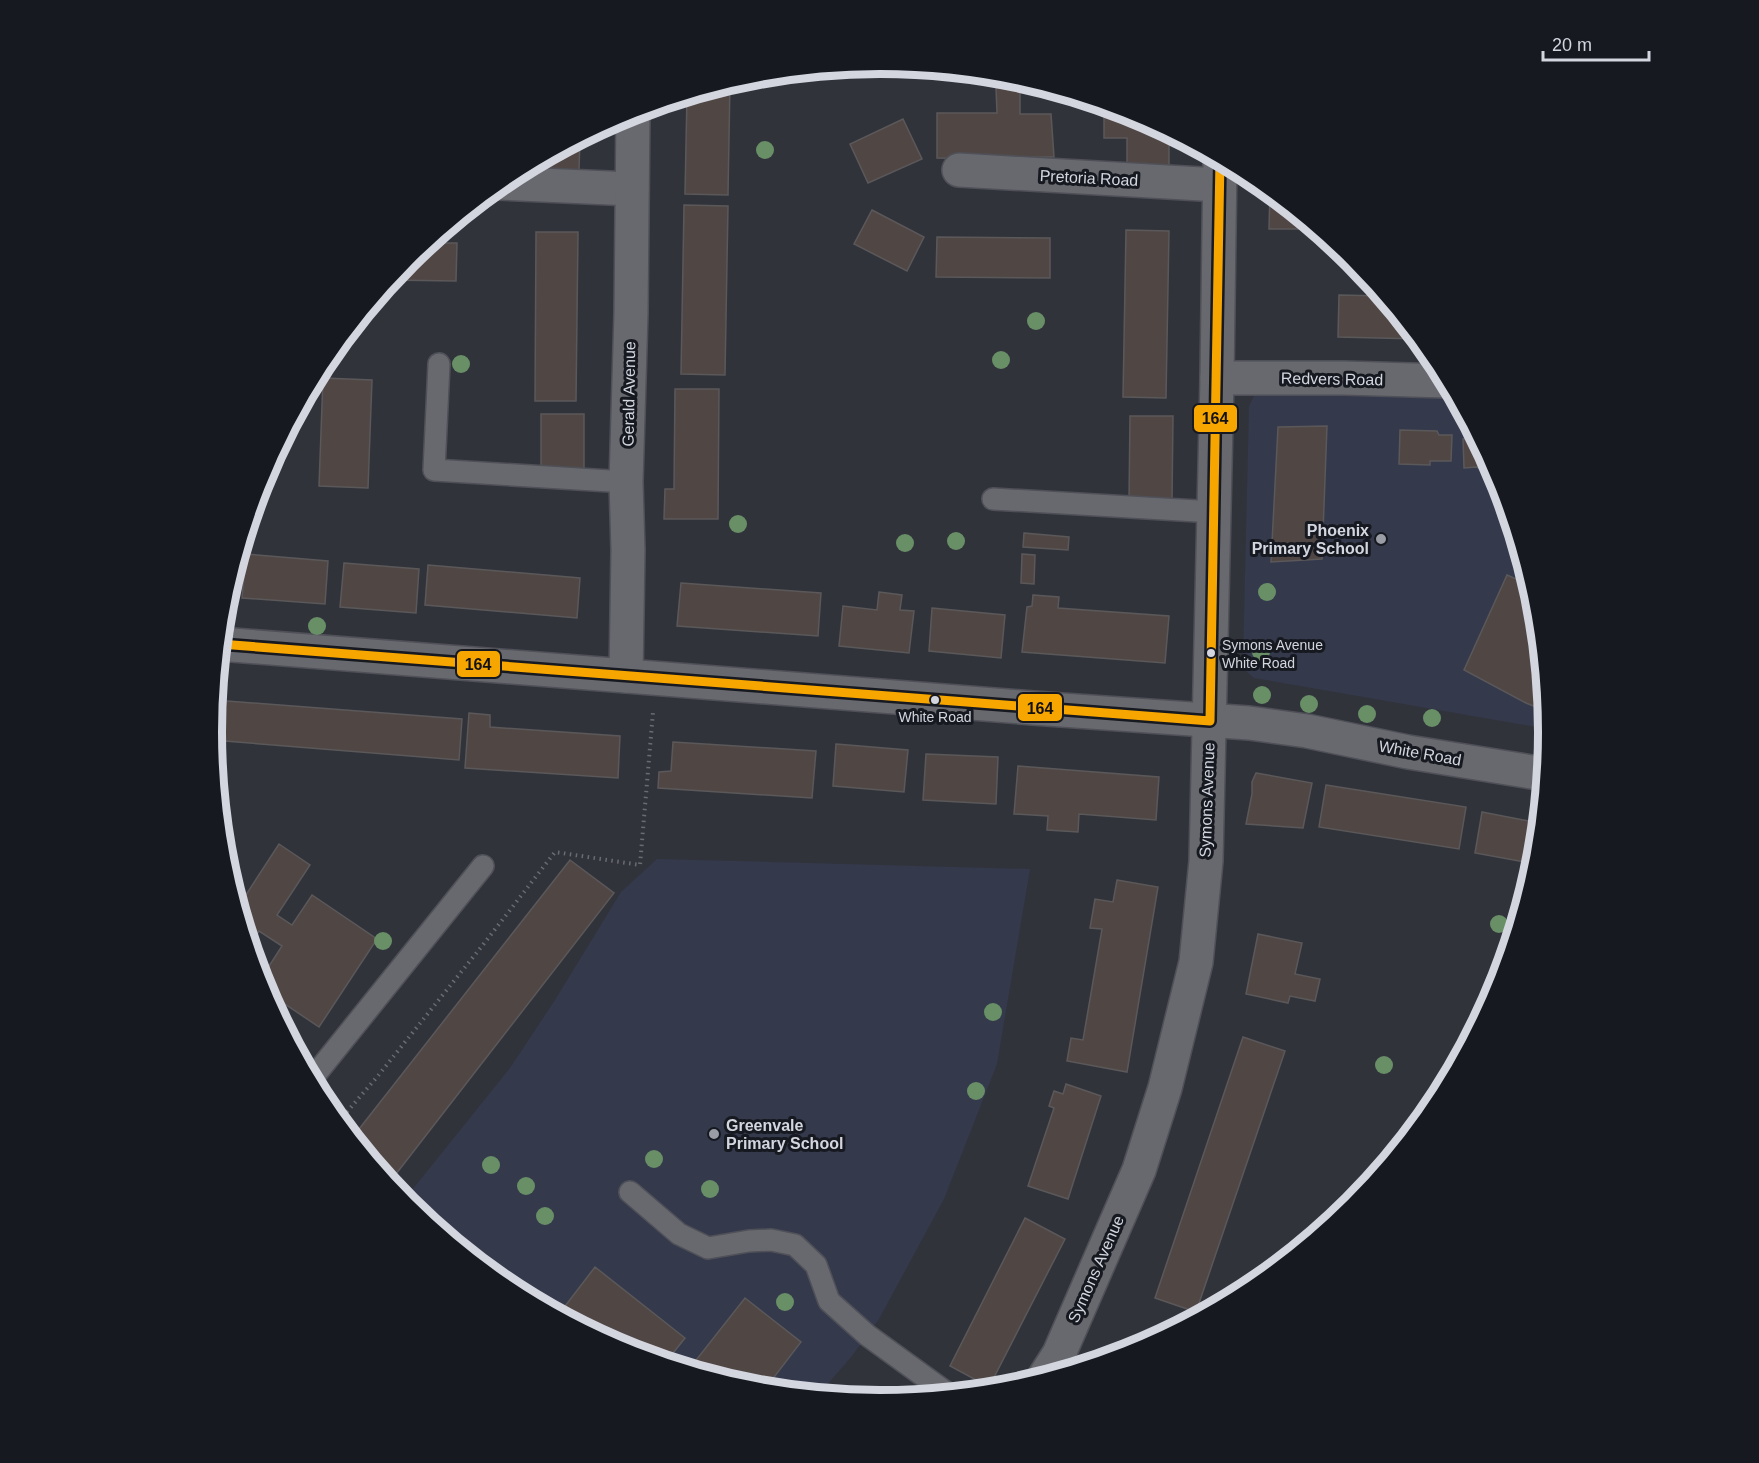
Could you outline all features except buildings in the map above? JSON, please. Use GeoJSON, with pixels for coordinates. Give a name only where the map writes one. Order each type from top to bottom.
{"type":"FeatureCollection","features":[{"type":"Feature","properties":{"kind":"street","name":"Gerald Avenue"},"geometry":{"type":"LineString","coordinates":[[633,122],[627,482],[628,550],[641,677]]}},
{"type":"Feature","properties":{"kind":"street","name":"Pretoria Road"},"geometry":{"type":"LineString","coordinates":[[959,170],[1219,172]]}},
{"type":"Feature","properties":{"kind":"street","name":"Symons Avenue"},"geometry":{"type":"LineString","coordinates":[[1051,1367],[1059,1354],[1139,1170],[1165,1088],[1196,962],[1206,861],[1217,378],[1219,172]]}},
{"type":"Feature","properties":{"kind":"street"},"geometry":{"type":"LineString","coordinates":[[514,184],[632,189]]}},
{"type":"Feature","properties":{"kind":"street","name":"Redvers Road"},"geometry":{"type":"LineString","coordinates":[[1217,378],[1436,381]]}},
{"type":"Feature","properties":{"kind":"street","name":"White Road"},"geometry":{"type":"LineString","coordinates":[[227,645],[1255,724],[1536,773]]}},
{"type":"Feature","properties":{"kind":"lane"},"geometry":{"type":"LineString","coordinates":[[439,364],[434,470],[627,482]]}},
{"type":"Feature","properties":{"kind":"lane"},"geometry":{"type":"LineString","coordinates":[[993,499],[1214,512]]}},
{"type":"Feature","properties":{"kind":"lane"},"geometry":{"type":"LineString","coordinates":[[317,1072],[483,866]]}},
{"type":"Feature","properties":{"kind":"lane"},"geometry":{"type":"LineString","coordinates":[[630,1192],[679,1234],[708,1248],[771,1240],[795,1245],[816,1265],[830,1301],[867,1335],[937,1387]]}},
{"type":"Feature","properties":{"kind":"path"},"geometry":{"type":"LineString","coordinates":[[345,1115],[479,950],[555,852],[640,865],[641,677]]}},
{"type":"Feature","properties":{"kind":"shaded area","name":"Phoenix Primary School"},"geometry":{"type":"Polygon","coordinates":[[[1263,392],[1445,396],[1470,440],[1503,520],[1515,561],[1532,646],[1538,727],[1254,678],[1246,671],[1243,660],[1249,406],[1254,396],[1263,392]]]}},
{"type":"Feature","properties":{"kind":"shaded area","name":"Greenvale Primary School"},"geometry":{"type":"Polygon","coordinates":[[[657,859],[1030,869],[997,1064],[944,1199],[879,1319],[852,1356],[825,1387],[751,1377],[709,1367],[668,1355],[588,1322],[514,1279],[479,1254],[410,1193],[510,1068],[621,892],[657,859]]]}},
{"type":"Feature","properties":{"kind":"transit line","name":"164"},"geometry":{"type":"LineString","coordinates":[[227,645],[1210,721],[1220,169]]}},
{"type":"Feature","properties":{"kind":"place","name":"Phoenix Primary School"},"geometry":{"type":"Point","coordinates":[1381,539]}},
{"type":"Feature","properties":{"kind":"place","name":"Symons Avenue White Road"},"geometry":{"type":"Point","coordinates":[1211,653]}},
{"type":"Feature","properties":{"kind":"place","name":"White Road"},"geometry":{"type":"Point","coordinates":[935,700]}},
{"type":"Feature","properties":{"kind":"place","name":"Greenvale Primary School"},"geometry":{"type":"Point","coordinates":[714,1134]}}]}
